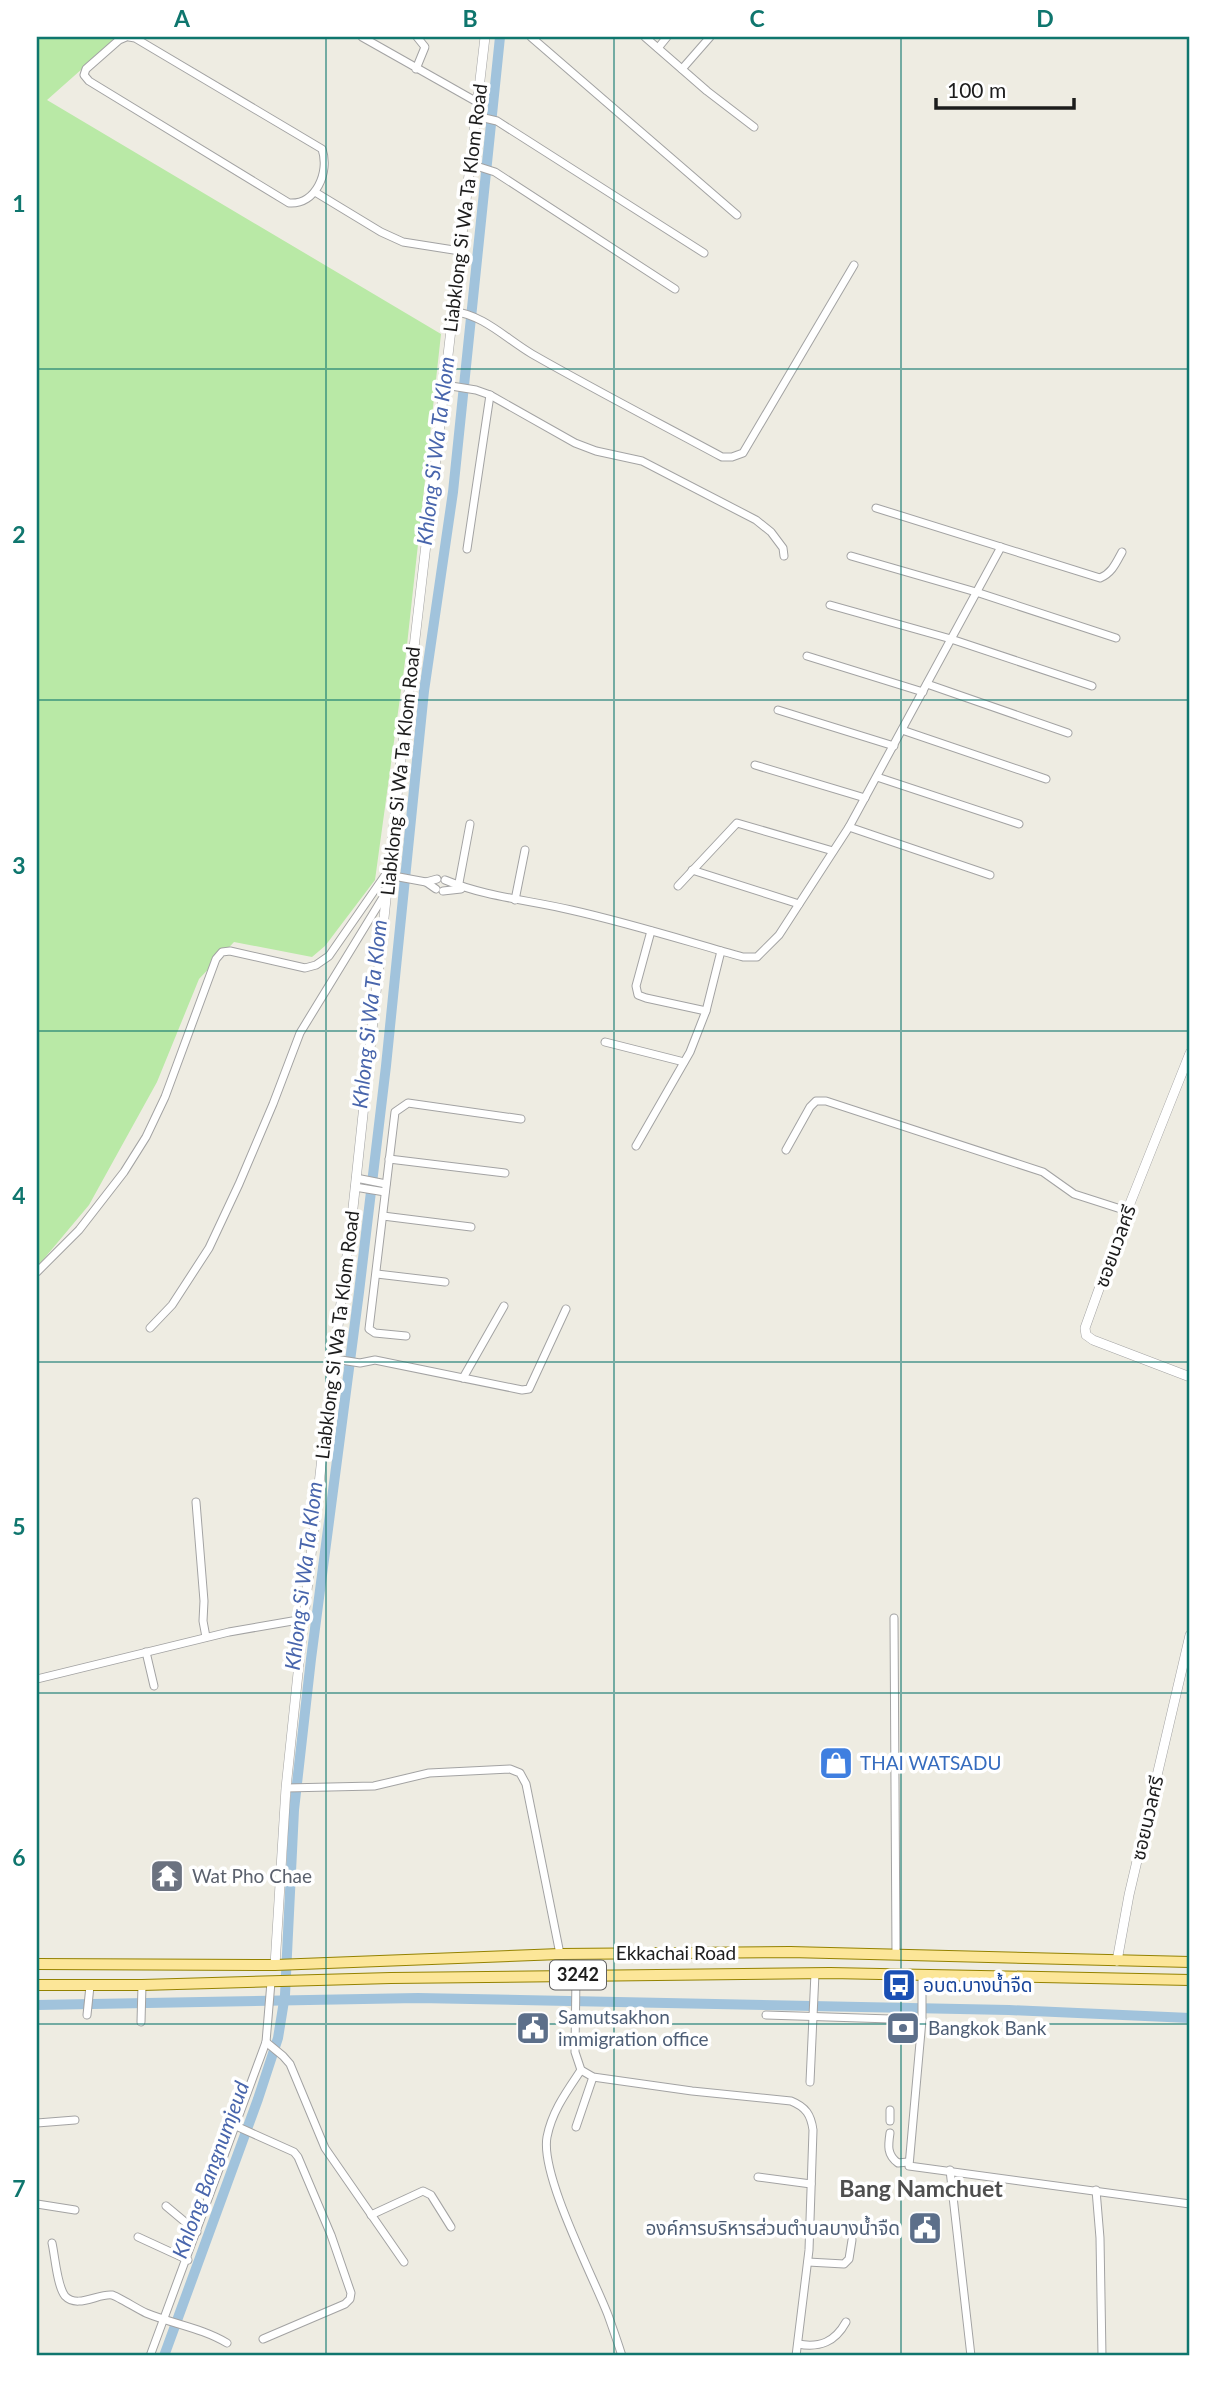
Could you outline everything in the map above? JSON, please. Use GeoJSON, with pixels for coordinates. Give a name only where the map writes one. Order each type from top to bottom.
{"type":"FeatureCollection","features":[{"type":"Feature","properties":{"kind":"main road","name":"Ekkachai Road"},"geometry":{"type":"LineString","coordinates":[[37,1964],[278,1965],[560,1954],[765,1953],[1190,1962]]}},
{"type":"Feature","properties":{"kind":"main road"},"geometry":{"type":"LineString","coordinates":[[765,1953],[765,1973]]}},
{"type":"Feature","properties":{"kind":"main road","name":"Ekkachai Road"},"geometry":{"type":"LineString","coordinates":[[37,1985],[274,1984],[311,1980],[576,1979],[765,1973],[1190,1980]]}},
{"type":"Feature","properties":{"kind":"street"},"geometry":{"type":"LineString","coordinates":[[128,37],[135,38],[322,149],[324,155],[321,179],[315,192],[304,202],[289,203],[89,81],[84,75],[86,69],[119,40],[128,37]]}},
{"type":"Feature","properties":{"kind":"street"},"geometry":{"type":"LineString","coordinates":[[362,37],[477,102]]}},
{"type":"Feature","properties":{"kind":"street"},"geometry":{"type":"LineString","coordinates":[[416,69],[425,47],[417,37]]}},
{"type":"Feature","properties":{"kind":"street","name":"Liabklong Si Wa Ta Klom Road"},"geometry":{"type":"LineString","coordinates":[[278,1965],[303,1619],[339,1359],[359,1183],[388,873],[452,311],[475,164],[480,117],[477,102],[485,37]]}},
{"type":"Feature","properties":{"kind":"street"},"geometry":{"type":"LineString","coordinates":[[531,37],[737,215]]}},
{"type":"Feature","properties":{"kind":"street"},"geometry":{"type":"LineString","coordinates":[[645,37],[754,127]]}},
{"type":"Feature","properties":{"kind":"street"},"geometry":{"type":"LineString","coordinates":[[658,48],[667,37]]}},
{"type":"Feature","properties":{"kind":"street"},"geometry":{"type":"LineString","coordinates":[[682,69],[710,37]]}},
{"type":"Feature","properties":{"kind":"street"},"geometry":{"type":"LineString","coordinates":[[480,117],[497,121],[704,253]]}},
{"type":"Feature","properties":{"kind":"street"},"geometry":{"type":"LineString","coordinates":[[475,164],[495,172],[675,289]]}},
{"type":"Feature","properties":{"kind":"street"},"geometry":{"type":"LineString","coordinates":[[315,192],[381,232],[403,242],[460,251]]}},
{"type":"Feature","properties":{"kind":"street"},"geometry":{"type":"LineString","coordinates":[[452,311],[476,316],[553,365],[722,457],[732,457],[743,453],[854,265]]}},
{"type":"Feature","properties":{"kind":"street"},"geometry":{"type":"LineString","coordinates":[[445,385],[490,395],[575,443],[596,451],[642,461],[745,514],[771,531],[783,548],[784,556]]}},
{"type":"Feature","properties":{"kind":"street"},"geometry":{"type":"LineString","coordinates":[[467,549],[490,395]]}},
{"type":"Feature","properties":{"kind":"street"},"geometry":{"type":"LineString","coordinates":[[876,508],[1100,578],[1114,568],[1122,552]]}},
{"type":"Feature","properties":{"kind":"street"},"geometry":{"type":"LineString","coordinates":[[426,882],[441,879],[460,888],[569,909],[743,957],[757,957],[779,935],[849,827],[1001,547]]}},
{"type":"Feature","properties":{"kind":"street"},"geometry":{"type":"LineString","coordinates":[[851,556],[1116,638]]}},
{"type":"Feature","properties":{"kind":"street"},"geometry":{"type":"LineString","coordinates":[[830,605],[951,639],[1092,686]]}},
{"type":"Feature","properties":{"kind":"street"},"geometry":{"type":"LineString","coordinates":[[807,656],[923,692]]}},
{"type":"Feature","properties":{"kind":"street"},"geometry":{"type":"LineString","coordinates":[[927,684],[1068,733]]}},
{"type":"Feature","properties":{"kind":"street"},"geometry":{"type":"LineString","coordinates":[[778,710],[894,746]]}},
{"type":"Feature","properties":{"kind":"street"},"geometry":{"type":"LineString","coordinates":[[902,730],[1046,779]]}},
{"type":"Feature","properties":{"kind":"street"},"geometry":{"type":"LineString","coordinates":[[755,765],[866,798]]}},
{"type":"Feature","properties":{"kind":"street"},"geometry":{"type":"LineString","coordinates":[[877,777],[1019,824]]}},
{"type":"Feature","properties":{"kind":"street"},"geometry":{"type":"LineString","coordinates":[[678,886],[737,823],[833,851]]}},
{"type":"Feature","properties":{"kind":"street"},"geometry":{"type":"LineString","coordinates":[[460,888],[470,824]]}},
{"type":"Feature","properties":{"kind":"street"},"geometry":{"type":"LineString","coordinates":[[849,827],[990,875]]}},
{"type":"Feature","properties":{"kind":"street"},"geometry":{"type":"LineString","coordinates":[[515,900],[525,850]]}},
{"type":"Feature","properties":{"kind":"street"},"geometry":{"type":"LineString","coordinates":[[692,870],[799,904]]}},
{"type":"Feature","properties":{"kind":"street"},"geometry":{"type":"LineString","coordinates":[[37,1272],[79,1230],[146,1137],[165,1097],[216,959],[222,952],[230,951],[305,968],[316,965],[329,956],[388,873],[426,882],[440,890],[460,888]]}},
{"type":"Feature","properties":{"kind":"street"},"geometry":{"type":"LineString","coordinates":[[150,1328],[172,1305],[209,1248],[254,1150],[300,1032],[387,891]]}},
{"type":"Feature","properties":{"kind":"street"},"geometry":{"type":"LineString","coordinates":[[652,931],[636,986],[638,995],[706,1011]]}},
{"type":"Feature","properties":{"kind":"street"},"geometry":{"type":"LineString","coordinates":[[636,1146],[684,1062],[706,1011],[721,951]]}},
{"type":"Feature","properties":{"kind":"street"},"geometry":{"type":"LineString","coordinates":[[605,1041],[684,1062]]}},
{"type":"Feature","properties":{"kind":"street","name":"ซอยนวลศรี"},"geometry":{"type":"LineString","coordinates":[[1190,1053],[1127,1211],[1086,1328],[1086,1335],[1093,1340],[1190,1377]]}},
{"type":"Feature","properties":{"kind":"street"},"geometry":{"type":"LineString","coordinates":[[786,1150],[810,1107],[816,1101],[826,1101],[1043,1172],[1074,1194],[1127,1211]]}},
{"type":"Feature","properties":{"kind":"street"},"geometry":{"type":"LineString","coordinates":[[406,1336],[374,1333],[369,1329],[395,1112],[408,1103],[521,1119]]}},
{"type":"Feature","properties":{"kind":"street"},"geometry":{"type":"LineString","coordinates":[[389,1159],[505,1173]]}},
{"type":"Feature","properties":{"kind":"street"},"geometry":{"type":"LineString","coordinates":[[359,1183],[386,1188]]}},
{"type":"Feature","properties":{"kind":"street"},"geometry":{"type":"LineString","coordinates":[[383,1216],[471,1227]]}},
{"type":"Feature","properties":{"kind":"street"},"geometry":{"type":"LineString","coordinates":[[377,1274],[445,1282]]}},
{"type":"Feature","properties":{"kind":"street"},"geometry":{"type":"LineString","coordinates":[[463,1378],[504,1306]]}},
{"type":"Feature","properties":{"kind":"street"},"geometry":{"type":"LineString","coordinates":[[339,1359],[360,1363],[375,1360],[522,1390],[529,1389],[566,1309]]}},
{"type":"Feature","properties":{"kind":"street"},"geometry":{"type":"LineString","coordinates":[[196,1502],[206,1637]]}},
{"type":"Feature","properties":{"kind":"street"},"geometry":{"type":"LineString","coordinates":[[894,1618],[896,1955]]}},
{"type":"Feature","properties":{"kind":"street"},"geometry":{"type":"LineString","coordinates":[[37,1679],[206,1637],[303,1619]]}},
{"type":"Feature","properties":{"kind":"street","name":"ซอยนวลศรี"},"geometry":{"type":"LineString","coordinates":[[1117,1961],[1129,1895],[1190,1635]]}},
{"type":"Feature","properties":{"kind":"street"},"geometry":{"type":"LineString","coordinates":[[146,1652],[153,1686]]}},
{"type":"Feature","properties":{"kind":"street"},"geometry":{"type":"LineString","coordinates":[[289,1788],[374,1786],[429,1773],[510,1769],[520,1773],[526,1784],[560,1954]]}},
{"type":"Feature","properties":{"kind":"street"},"geometry":{"type":"LineString","coordinates":[[810,2082],[815,1973]]}},
{"type":"Feature","properties":{"kind":"street"},"geometry":{"type":"LineString","coordinates":[[908,2162],[922,2017],[922,1975]]}},
{"type":"Feature","properties":{"kind":"street"},"geometry":{"type":"LineString","coordinates":[[576,1979],[575,2052],[581,2070],[593,2077],[792,2101],[810,2114],[808,2262],[796,2356]]}},
{"type":"Feature","properties":{"kind":"street"},"geometry":{"type":"LineString","coordinates":[[150,2356],[167,2320],[197,2232],[269,2044],[270,2002],[274,1984]]}},
{"type":"Feature","properties":{"kind":"street"},"geometry":{"type":"LineString","coordinates":[[141,2022],[142,1985]]}},
{"type":"Feature","properties":{"kind":"street"},"geometry":{"type":"LineString","coordinates":[[87,2013],[90,1986]]}},
{"type":"Feature","properties":{"kind":"street"},"geometry":{"type":"LineString","coordinates":[[766,2015],[814,2013],[922,2017]]}},
{"type":"Feature","properties":{"kind":"street"},"geometry":{"type":"LineString","coordinates":[[269,2044],[290,2064],[325,2148],[404,2262]]}},
{"type":"Feature","properties":{"kind":"street"},"geometry":{"type":"LineString","coordinates":[[581,2070],[565,2092],[552,2120],[546,2152],[554,2183],[608,2314],[622,2356]]}},
{"type":"Feature","properties":{"kind":"street"},"geometry":{"type":"LineString","coordinates":[[576,2127],[593,2077]]}},
{"type":"Feature","properties":{"kind":"street"},"geometry":{"type":"LineString","coordinates":[[890,2110],[890,2121]]}},
{"type":"Feature","properties":{"kind":"street"},"geometry":{"type":"LineString","coordinates":[[37,2123],[75,2120]]}},
{"type":"Feature","properties":{"kind":"street"},"geometry":{"type":"LineString","coordinates":[[238,2127],[294,2152],[298,2157],[331,2235],[351,2293],[345,2304],[263,2339]]}},
{"type":"Feature","properties":{"kind":"street"},"geometry":{"type":"LineString","coordinates":[[890,2133],[888,2149],[891,2158],[898,2163],[908,2162],[909,2165],[1190,2204]]}},
{"type":"Feature","properties":{"kind":"street"},"geometry":{"type":"LineString","coordinates":[[950,2170],[971,2356]]}},
{"type":"Feature","properties":{"kind":"street"},"geometry":{"type":"LineString","coordinates":[[758,2178],[811,2184]]}},
{"type":"Feature","properties":{"kind":"street"},"geometry":{"type":"LineString","coordinates":[[1096,2190],[1100,2238],[1102,2356]]}},
{"type":"Feature","properties":{"kind":"street"},"geometry":{"type":"LineString","coordinates":[[370,2215],[423,2191],[431,2195],[451,2227]]}},
{"type":"Feature","properties":{"kind":"street"},"geometry":{"type":"LineString","coordinates":[[37,2204],[75,2210]]}},
{"type":"Feature","properties":{"kind":"street"},"geometry":{"type":"LineString","coordinates":[[166,2206],[197,2232]]}},
{"type":"Feature","properties":{"kind":"street"},"geometry":{"type":"LineString","coordinates":[[138,2237],[188,2260]]}},
{"type":"Feature","properties":{"kind":"street"},"geometry":{"type":"LineString","coordinates":[[808,2262],[844,2264],[849,2259],[852,2240]]}},
{"type":"Feature","properties":{"kind":"street"},"geometry":{"type":"LineString","coordinates":[[52,2243],[64,2295],[70,2299],[76,2301],[112,2295],[127,2305],[199,2329],[227,2343]]}},
{"type":"Feature","properties":{"kind":"street"},"geometry":{"type":"LineString","coordinates":[[797,2344],[813,2347],[823,2345],[840,2333],[846,2322]]}},
{"type":"Feature","properties":{"kind":"green space"},"geometry":{"type":"Polygon","coordinates":[[[37,37],[118,37],[47,100],[441,334],[406,654],[375,880],[325,946],[312,957],[234,942],[199,979],[157,1082],[89,1205],[37,1267],[37,37]]]}},
{"type":"Feature","properties":{"kind":"waterway","name":"Khlong Si Wa Ta Klom"},"geometry":{"type":"LineString","coordinates":[[164,2356],[258,2099],[278,2038],[285,1995],[294,1810],[386,1066],[424,691],[453,492],[500,37]]}},
{"type":"Feature","properties":{"kind":"waterway"},"geometry":{"type":"LineString","coordinates":[[37,2005],[418,1998],[1009,2010],[1190,2018]]}},
{"type":"Feature","properties":{"kind":"place","name":"THAI WATSADU"},"geometry":{"type":"Point","coordinates":[836,1763]}},
{"type":"Feature","properties":{"kind":"place","name":"Wat Pho Chae"},"geometry":{"type":"Point","coordinates":[167,1876]}},
{"type":"Feature","properties":{"kind":"place","name":"อบต.บางน้ำจืด"},"geometry":{"type":"Point","coordinates":[899,1985]}},
{"type":"Feature","properties":{"kind":"place","name":"Samutsakhon immigration office"},"geometry":{"type":"Point","coordinates":[533,2028]}},
{"type":"Feature","properties":{"kind":"place","name":"Bangkok Bank"},"geometry":{"type":"Point","coordinates":[903,2028]}},
{"type":"Feature","properties":{"kind":"place","name":"องค์การบริหารส่วนตำบลบางน้ำจืด"},"geometry":{"type":"Point","coordinates":[925,2228]}},
{"type":"Feature","properties":{"kind":"district","name":"Bang Namchuet"},"geometry":{"type":"Point","coordinates":[921,2189]}},
{"type":"Feature","properties":{"kind":"water label","name":"Khlong Bangnumjeud"},"geometry":{"type":"Point","coordinates":[211,2170]}}]}
